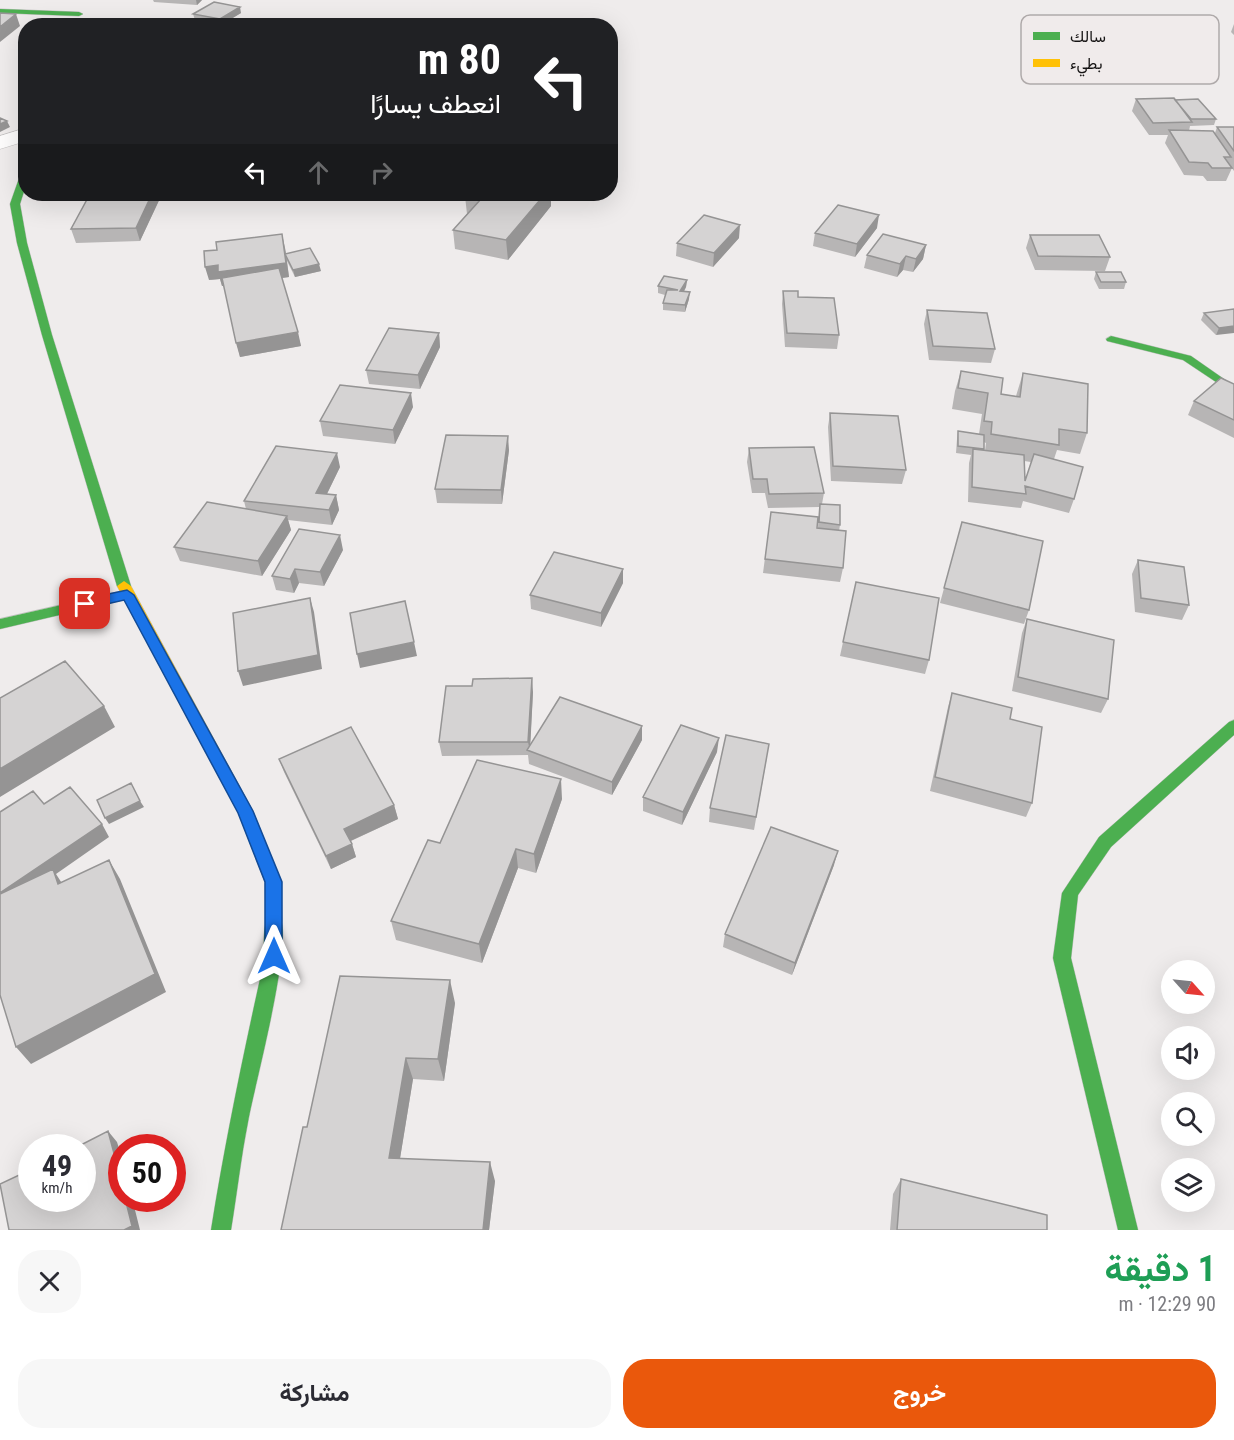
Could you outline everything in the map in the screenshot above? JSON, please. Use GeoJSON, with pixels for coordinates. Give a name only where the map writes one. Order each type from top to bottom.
{"type":"FeatureCollection","features":[{"type":"Feature","properties":{"kind":"main road"},"geometry":{"type":"LineString","coordinates":[[72,0],[77,18]]}},
{"type":"Feature","properties":{"kind":"main road"},"geometry":{"type":"LineString","coordinates":[[0,11],[61,18]]}},
{"type":"Feature","properties":{"kind":"main road"},"geometry":{"type":"LineString","coordinates":[[18,195],[15,204],[22,243],[47,335],[127,595],[245,811],[273,882],[274,956],[238,1122],[220,1230]]}},
{"type":"Feature","properties":{"kind":"main road"},"geometry":{"type":"LineString","coordinates":[[1112,339],[1187,358],[1234,391]]}},
{"type":"Feature","properties":{"kind":"main road"},"geometry":{"type":"LineString","coordinates":[[0,624],[127,595]]}},
{"type":"Feature","properties":{"kind":"main road"},"geometry":{"type":"LineString","coordinates":[[1128,1230],[1062,958],[1070,893],[1104,842],[1234,726]]}},
{"type":"Feature","properties":{"kind":"street"},"geometry":{"type":"LineString","coordinates":[[0,143],[18,137]]}},
{"type":"Feature","properties":{"kind":"building"},"geometry":{"type":"Polygon","coordinates":[[[214,2],[240,7],[222,18],[193,14],[214,2]]]}},
{"type":"Feature","properties":{"kind":"building"},"geometry":{"type":"Polygon","coordinates":[[[0,13],[16,14],[0,27],[0,13]]]}},
{"type":"Feature","properties":{"kind":"building"},"geometry":{"type":"Polygon","coordinates":[[[1174,98],[1192,122],[1153,123],[1136,99],[1174,98]]]}},
{"type":"Feature","properties":{"kind":"building"},"geometry":{"type":"Polygon","coordinates":[[[1198,99],[1216,119],[1191,119],[1175,100],[1198,99]]]}},
{"type":"Feature","properties":{"kind":"building"},"geometry":{"type":"Polygon","coordinates":[[[1217,127],[1234,127],[1234,151],[1217,127]]]}},
{"type":"Feature","properties":{"kind":"building"},"geometry":{"type":"Polygon","coordinates":[[[1169,130],[1213,131],[1231,157],[1224,157],[1232,168],[1212,168],[1208,163],[1189,162],[1169,130]]]}},
{"type":"Feature","properties":{"kind":"building"},"geometry":{"type":"Polygon","coordinates":[[[86,201],[149,201],[136,228],[71,229],[86,201]]]}},
{"type":"Feature","properties":{"kind":"building"},"geometry":{"type":"Polygon","coordinates":[[[479,201],[539,201],[506,240],[453,230],[479,201]]]}},
{"type":"Feature","properties":{"kind":"building"},"geometry":{"type":"Polygon","coordinates":[[[838,205],[879,215],[857,244],[815,233],[838,205]]]}},
{"type":"Feature","properties":{"kind":"building"},"geometry":{"type":"Polygon","coordinates":[[[704,215],[740,225],[714,253],[677,243],[704,215]]]}},
{"type":"Feature","properties":{"kind":"building"},"geometry":{"type":"Polygon","coordinates":[[[282,234],[286,263],[218,272],[218,265],[205,267],[204,251],[217,250],[216,242],[282,234]]]}},
{"type":"Feature","properties":{"kind":"building"},"geometry":{"type":"Polygon","coordinates":[[[883,234],[926,245],[916,259],[906,256],[900,264],[867,255],[883,234]]]}},
{"type":"Feature","properties":{"kind":"building"},"geometry":{"type":"Polygon","coordinates":[[[1030,235],[1099,235],[1110,257],[1038,256],[1030,235]]]}},
{"type":"Feature","properties":{"kind":"building"},"geometry":{"type":"Polygon","coordinates":[[[310,248],[319,264],[293,270],[285,254],[310,248]]]}},
{"type":"Feature","properties":{"kind":"building"},"geometry":{"type":"Polygon","coordinates":[[[279,268],[298,332],[236,343],[222,278],[279,268]]]}},
{"type":"Feature","properties":{"kind":"building"},"geometry":{"type":"Polygon","coordinates":[[[1096,272],[1121,272],[1126,282],[1101,282],[1096,272]]]}},
{"type":"Feature","properties":{"kind":"building"},"geometry":{"type":"Polygon","coordinates":[[[664,276],[687,280],[680,291],[690,292],[685,305],[663,303],[667,290],[678,290],[658,286],[664,276]]]}},
{"type":"Feature","properties":{"kind":"building"},"geometry":{"type":"Polygon","coordinates":[[[783,291],[798,291],[798,297],[834,298],[839,335],[787,333],[783,291]]]}},
{"type":"Feature","properties":{"kind":"building"},"geometry":{"type":"Polygon","coordinates":[[[1234,309],[1234,326],[1219,328],[1204,313],[1234,309]]]}},
{"type":"Feature","properties":{"kind":"building"},"geometry":{"type":"Polygon","coordinates":[[[927,310],[987,313],[995,349],[933,346],[927,310]]]}},
{"type":"Feature","properties":{"kind":"building"},"geometry":{"type":"Polygon","coordinates":[[[389,328],[439,333],[418,375],[366,370],[389,328]]]}},
{"type":"Feature","properties":{"kind":"building"},"geometry":{"type":"Polygon","coordinates":[[[961,371],[1003,378],[1001,394],[1020,397],[1023,373],[1088,384],[1087,433],[1059,429],[1059,445],[991,434],[992,422],[984,421],[988,393],[958,388],[961,371]]]}},
{"type":"Feature","properties":{"kind":"building"},"geometry":{"type":"Polygon","coordinates":[[[1221,378],[1234,384],[1234,420],[1194,401],[1221,378]]]}},
{"type":"Feature","properties":{"kind":"building"},"geometry":{"type":"Polygon","coordinates":[[[340,385],[411,393],[393,430],[320,421],[340,385]]]}},
{"type":"Feature","properties":{"kind":"building"},"geometry":{"type":"Polygon","coordinates":[[[830,413],[898,416],[906,470],[833,466],[830,413]]]}},
{"type":"Feature","properties":{"kind":"building"},"geometry":{"type":"Polygon","coordinates":[[[958,431],[984,435],[984,449],[958,446],[958,431]]]}},
{"type":"Feature","properties":{"kind":"building"},"geometry":{"type":"Polygon","coordinates":[[[446,435],[508,436],[501,490],[435,489],[446,435]]]}},
{"type":"Feature","properties":{"kind":"building"},"geometry":{"type":"Polygon","coordinates":[[[276,446],[337,453],[316,493],[336,495],[329,510],[244,501],[276,446]]]}},
{"type":"Feature","properties":{"kind":"building"},"geometry":{"type":"Polygon","coordinates":[[[814,447],[824,493],[769,494],[767,479],[753,479],[749,448],[814,447]]]}},
{"type":"Feature","properties":{"kind":"building"},"geometry":{"type":"Polygon","coordinates":[[[973,449],[1024,455],[1025,481],[1034,454],[1083,467],[1074,499],[1025,486],[1026,494],[972,487],[973,449]]]}},
{"type":"Feature","properties":{"kind":"building"},"geometry":{"type":"Polygon","coordinates":[[[207,502],[287,516],[258,561],[174,547],[207,502]]]}},
{"type":"Feature","properties":{"kind":"building"},"geometry":{"type":"Polygon","coordinates":[[[820,504],[840,505],[840,525],[819,522],[820,504]]]}},
{"type":"Feature","properties":{"kind":"building"},"geometry":{"type":"Polygon","coordinates":[[[771,512],[818,517],[817,528],[846,531],[843,568],[765,559],[771,512]]]}},
{"type":"Feature","properties":{"kind":"building"},"geometry":{"type":"Polygon","coordinates":[[[962,522],[1043,541],[1029,610],[944,588],[962,522]]]}},
{"type":"Feature","properties":{"kind":"building"},"geometry":{"type":"Polygon","coordinates":[[[299,529],[340,535],[320,572],[295,569],[290,579],[272,576],[299,529]]]}},
{"type":"Feature","properties":{"kind":"building"},"geometry":{"type":"Polygon","coordinates":[[[554,552],[623,569],[601,613],[530,595],[554,552]]]}},
{"type":"Feature","properties":{"kind":"building"},"geometry":{"type":"Polygon","coordinates":[[[1138,560],[1184,567],[1189,605],[1141,598],[1138,560]]]}},
{"type":"Feature","properties":{"kind":"building"},"geometry":{"type":"Polygon","coordinates":[[[856,582],[939,598],[929,660],[843,642],[856,582]]]}},
{"type":"Feature","properties":{"kind":"building"},"geometry":{"type":"Polygon","coordinates":[[[310,598],[318,655],[238,671],[233,613],[310,598]]]}},
{"type":"Feature","properties":{"kind":"building"},"geometry":{"type":"Polygon","coordinates":[[[405,601],[414,642],[357,654],[350,613],[405,601]]]}},
{"type":"Feature","properties":{"kind":"building"},"geometry":{"type":"Polygon","coordinates":[[[1027,619],[1114,640],[1108,699],[1018,677],[1027,619]]]}},
{"type":"Feature","properties":{"kind":"building"},"geometry":{"type":"Polygon","coordinates":[[[65,661],[104,706],[0,769],[0,698],[65,661]]]}},
{"type":"Feature","properties":{"kind":"building"},"geometry":{"type":"Polygon","coordinates":[[[532,678],[528,742],[439,742],[446,686],[472,686],[473,679],[532,678]]]}},
{"type":"Feature","properties":{"kind":"building"},"geometry":{"type":"Polygon","coordinates":[[[952,693],[1012,708],[1010,719],[1042,727],[1032,803],[935,777],[952,693]]]}},
{"type":"Feature","properties":{"kind":"building"},"geometry":{"type":"Polygon","coordinates":[[[560,697],[642,726],[612,782],[527,750],[560,697]]]}},
{"type":"Feature","properties":{"kind":"building"},"geometry":{"type":"Polygon","coordinates":[[[681,725],[719,738],[683,812],[643,797],[681,725]]]}},
{"type":"Feature","properties":{"kind":"building"},"geometry":{"type":"Polygon","coordinates":[[[351,727],[394,805],[344,829],[352,844],[326,856],[279,759],[351,727]]]}},
{"type":"Feature","properties":{"kind":"building"},"geometry":{"type":"Polygon","coordinates":[[[726,735],[769,744],[756,817],[710,808],[726,735]]]}},
{"type":"Feature","properties":{"kind":"building"},"geometry":{"type":"Polygon","coordinates":[[[477,760],[561,779],[534,854],[516,849],[479,944],[391,921],[428,840],[440,843],[477,760]]]}},
{"type":"Feature","properties":{"kind":"building"},"geometry":{"type":"Polygon","coordinates":[[[131,783],[140,801],[105,818],[97,800],[131,783]]]}},
{"type":"Feature","properties":{"kind":"building"},"geometry":{"type":"Polygon","coordinates":[[[70,787],[102,824],[0,893],[0,812],[33,791],[44,804],[70,787]]]}},
{"type":"Feature","properties":{"kind":"building"},"geometry":{"type":"Polygon","coordinates":[[[771,827],[838,851],[795,963],[725,934],[771,827]]]}},
{"type":"Feature","properties":{"kind":"building"},"geometry":{"type":"Polygon","coordinates":[[[109,860],[155,974],[16,1047],[0,995],[0,894],[53,869],[58,884],[109,860]]]}},
{"type":"Feature","properties":{"kind":"building"},"geometry":{"type":"Polygon","coordinates":[[[340,976],[450,980],[438,1059],[406,1058],[389,1158],[490,1162],[483,1230],[281,1230],[303,1127],[307,1127],[340,976]]]}},
{"type":"Feature","properties":{"kind":"building"},"geometry":{"type":"Polygon","coordinates":[[[108,1131],[108,1212],[128,1212],[132,1226],[124,1230],[9,1230],[0,1184],[18,1176],[18,1212],[96,1212],[96,1137],[108,1131]]]}},
{"type":"Feature","properties":{"kind":"building"},"geometry":{"type":"Polygon","coordinates":[[[901,1179],[1047,1215],[1047,1230],[897,1230],[901,1179]]]}},
{"type":"Feature","properties":{"kind":"traffic: fast"},"geometry":{"type":"LineString","coordinates":[[0,11],[79,14]]}},
{"type":"Feature","properties":{"kind":"traffic: fast"},"geometry":{"type":"LineString","coordinates":[[18,195],[15,204],[22,243],[47,335],[124,586]]}},
{"type":"Feature","properties":{"kind":"traffic: fast"},"geometry":{"type":"LineString","coordinates":[[1111,339],[1187,358],[1234,391]]}},
{"type":"Feature","properties":{"kind":"traffic: fast"},"geometry":{"type":"LineString","coordinates":[[0,624],[127,595]]}},
{"type":"Feature","properties":{"kind":"traffic: fast"},"geometry":{"type":"LineString","coordinates":[[1128,1230],[1062,958],[1070,893],[1105,842],[1234,726]]}},
{"type":"Feature","properties":{"kind":"traffic: fast"},"geometry":{"type":"LineString","coordinates":[[221,1230],[238,1123],[274,956],[274,921]]}},
{"type":"Feature","properties":{"kind":"traffic: slow"},"geometry":{"type":"LineString","coordinates":[[124,586],[245,811],[273,882],[274,921]]}},
{"type":"Feature","properties":{"kind":"route"},"geometry":{"type":"LineString","coordinates":[[85,604],[127,595],[245,811],[273,882],[274,956]]}}]}
